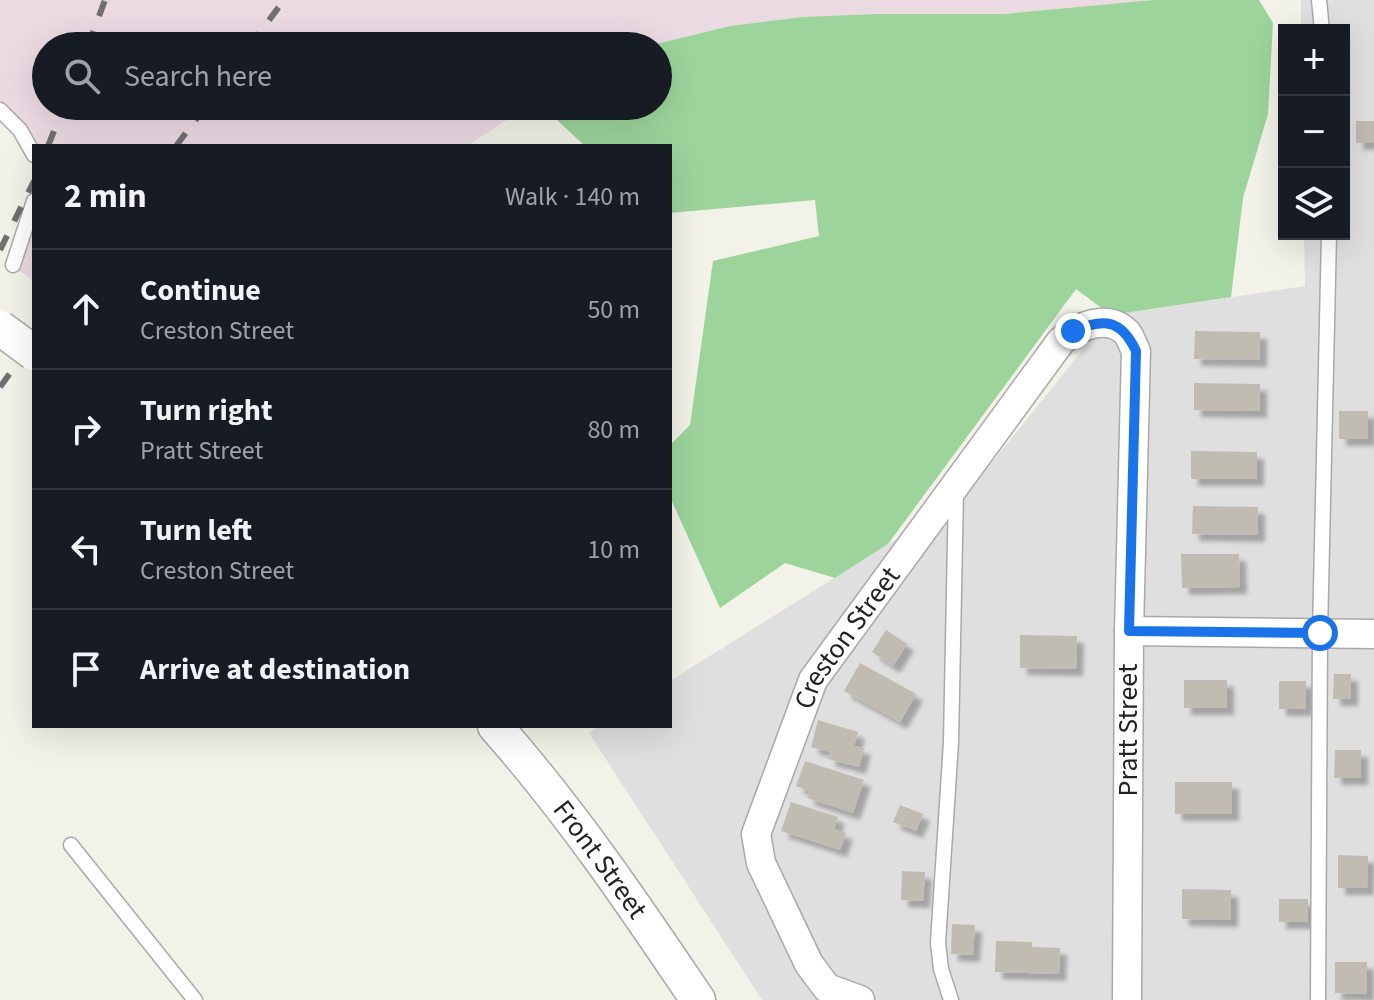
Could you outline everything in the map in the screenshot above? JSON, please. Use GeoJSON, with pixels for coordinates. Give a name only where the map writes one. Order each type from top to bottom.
{"type":"FeatureCollection","features":[{"type":"Feature","properties":{"kind":"street","name":"Creston Street"},"geometry":{"type":"LineString","coordinates":[[860,1000],[827,988],[809,964],[761,863],[756,834],[813,680],[1061,341],[1089,324],[1115,325]]}},
{"type":"Feature","properties":{"kind":"street","name":"Pratt Street"},"geometry":{"type":"LineString","coordinates":[[1115,325],[1128,334],[1136,351],[1129,631],[1127,1000]]}},
{"type":"Feature","properties":{"kind":"street"},"geometry":{"type":"LineString","coordinates":[[0,328],[32,352]]}},
{"type":"Feature","properties":{"kind":"street"},"geometry":{"type":"LineString","coordinates":[[1129,631],[1374,634]]}},
{"type":"Feature","properties":{"kind":"street","name":"Front Street"},"geometry":{"type":"LineString","coordinates":[[497,728],[577,824],[698,1000]]}},
{"type":"Feature","properties":{"kind":"lane"},"geometry":{"type":"LineString","coordinates":[[1319,0],[1321,24]]}},
{"type":"Feature","properties":{"kind":"lane"},"geometry":{"type":"LineString","coordinates":[[0,110],[20,130],[32,151]]}},
{"type":"Feature","properties":{"kind":"lane"},"geometry":{"type":"LineString","coordinates":[[13,265],[32,207]]}},
{"type":"Feature","properties":{"kind":"lane"},"geometry":{"type":"LineString","coordinates":[[1318,1000],[1320,633],[1329,240]]}},
{"type":"Feature","properties":{"kind":"lane"},"geometry":{"type":"LineString","coordinates":[[951,1000],[941,969],[938,943],[951,742],[956,485]]}},
{"type":"Feature","properties":{"kind":"lane"},"geometry":{"type":"LineString","coordinates":[[71,845],[195,1000]]}},
{"type":"Feature","properties":{"kind":"shaded area"},"geometry":{"type":"Polygon","coordinates":[[[0,0],[1153,0],[1004,14],[802,17],[730,26],[672,40],[672,32],[32,32],[32,120],[507,120],[470,144],[32,144],[0,110],[0,0]]]}},
{"type":"Feature","properties":{"kind":"shaded area"},"geometry":{"type":"Polygon","coordinates":[[[1301,0],[1374,0],[1374,1000],[762,1000],[589,733],[596,728],[672,728],[672,680],[965,496],[1111,315],[1305,286],[1304,240],[1350,240],[1350,24],[1301,24],[1301,0]]]}},
{"type":"Feature","properties":{"kind":"shaded area"},"geometry":{"type":"Polygon","coordinates":[[[32,207],[32,280],[13,265],[32,207]]]}},
{"type":"Feature","properties":{"kind":"green space"},"geometry":{"type":"Polygon","coordinates":[[[1153,0],[1259,0],[1273,23],[1268,114],[1243,198],[1231,297],[1111,315],[1076,289],[888,544],[835,578],[785,563],[720,608],[672,501],[672,443],[690,425],[713,261],[819,236],[815,200],[672,213],[672,144],[583,144],[557,120],[672,120],[672,40],[730,26],[802,17],[1004,14],[1153,0]]]}},
{"type":"Feature","properties":{"kind":"building"},"geometry":{"type":"Polygon","coordinates":[[[1356,121],[1374,121],[1374,142],[1356,143],[1356,121]]]}},
{"type":"Feature","properties":{"kind":"building"},"geometry":{"type":"Polygon","coordinates":[[[1195,331],[1260,332],[1260,360],[1194,359],[1195,331]]]}},
{"type":"Feature","properties":{"kind":"building"},"geometry":{"type":"Polygon","coordinates":[[[1194,383],[1260,384],[1260,411],[1194,410],[1194,383]]]}},
{"type":"Feature","properties":{"kind":"building"},"geometry":{"type":"Polygon","coordinates":[[[1339,411],[1368,411],[1368,439],[1339,439],[1339,411]]]}},
{"type":"Feature","properties":{"kind":"building"},"geometry":{"type":"Polygon","coordinates":[[[1191,451],[1257,452],[1257,479],[1191,479],[1191,451]]]}},
{"type":"Feature","properties":{"kind":"building"},"geometry":{"type":"Polygon","coordinates":[[[1193,506],[1258,507],[1258,535],[1192,534],[1193,506]]]}},
{"type":"Feature","properties":{"kind":"building"},"geometry":{"type":"Polygon","coordinates":[[[1181,554],[1239,554],[1240,587],[1182,588],[1181,554]]]}},
{"type":"Feature","properties":{"kind":"building"},"geometry":{"type":"Polygon","coordinates":[[[886,630],[907,644],[893,666],[872,652],[886,630]]]}},
{"type":"Feature","properties":{"kind":"building"},"geometry":{"type":"Polygon","coordinates":[[[1020,635],[1077,636],[1076,669],[1020,668],[1020,635]]]}},
{"type":"Feature","properties":{"kind":"building"},"geometry":{"type":"Polygon","coordinates":[[[860,663],[916,694],[900,722],[844,691],[860,663]]]}},
{"type":"Feature","properties":{"kind":"building"},"geometry":{"type":"Polygon","coordinates":[[[1334,674],[1351,674],[1351,699],[1333,699],[1334,674]]]}},
{"type":"Feature","properties":{"kind":"building"},"geometry":{"type":"Polygon","coordinates":[[[1184,680],[1227,680],[1227,708],[1184,708],[1184,680]]]}},
{"type":"Feature","properties":{"kind":"building"},"geometry":{"type":"Polygon","coordinates":[[[1279,681],[1306,681],[1306,709],[1279,709],[1279,681]]]}},
{"type":"Feature","properties":{"kind":"building"},"geometry":{"type":"Polygon","coordinates":[[[818,720],[858,732],[854,746],[864,748],[859,767],[828,759],[830,752],[811,747],[818,720]]]}},
{"type":"Feature","properties":{"kind":"building"},"geometry":{"type":"Polygon","coordinates":[[[1335,750],[1361,750],[1361,778],[1334,778],[1335,750]]]}},
{"type":"Feature","properties":{"kind":"building"},"geometry":{"type":"Polygon","coordinates":[[[805,761],[864,780],[853,813],[807,798],[809,791],[796,786],[805,761]]]}},
{"type":"Feature","properties":{"kind":"building"},"geometry":{"type":"Polygon","coordinates":[[[1175,782],[1232,782],[1232,814],[1175,814],[1175,782]]]}},
{"type":"Feature","properties":{"kind":"building"},"geometry":{"type":"Polygon","coordinates":[[[791,802],[838,817],[834,829],[846,833],[840,850],[781,831],[791,802]]]}},
{"type":"Feature","properties":{"kind":"building"},"geometry":{"type":"Polygon","coordinates":[[[900,805],[923,814],[916,831],[893,822],[900,805]]]}},
{"type":"Feature","properties":{"kind":"building"},"geometry":{"type":"Polygon","coordinates":[[[1338,855],[1368,856],[1367,888],[1338,888],[1338,855]]]}},
{"type":"Feature","properties":{"kind":"building"},"geometry":{"type":"Polygon","coordinates":[[[902,871],[925,872],[923,901],[901,900],[902,871]]]}},
{"type":"Feature","properties":{"kind":"building"},"geometry":{"type":"Polygon","coordinates":[[[1182,889],[1231,890],[1231,920],[1182,919],[1182,889]]]}},
{"type":"Feature","properties":{"kind":"building"},"geometry":{"type":"Polygon","coordinates":[[[1279,899],[1308,899],[1308,922],[1279,922],[1279,899]]]}},
{"type":"Feature","properties":{"kind":"building"},"geometry":{"type":"Polygon","coordinates":[[[952,924],[975,925],[973,955],[951,954],[952,924]]]}},
{"type":"Feature","properties":{"kind":"building"},"geometry":{"type":"Polygon","coordinates":[[[996,941],[1032,942],[1032,947],[1060,948],[1059,974],[995,972],[996,941]]]}},
{"type":"Feature","properties":{"kind":"building"},"geometry":{"type":"Polygon","coordinates":[[[1335,962],[1367,962],[1367,994],[1335,993],[1335,962]]]}},
{"type":"Feature","properties":{"kind":"railway"},"geometry":{"type":"LineString","coordinates":[[93,32],[105,0]]}},
{"type":"Feature","properties":{"kind":"railway"},"geometry":{"type":"LineString","coordinates":[[260,32],[284,0]]}},
{"type":"Feature","properties":{"kind":"railway"},"geometry":{"type":"LineString","coordinates":[[49,144],[58,120]]}},
{"type":"Feature","properties":{"kind":"railway"},"geometry":{"type":"LineString","coordinates":[[178,144],[196,120]]}},
{"type":"Feature","properties":{"kind":"railway"},"geometry":{"type":"LineString","coordinates":[[0,250],[32,185]]}},
{"type":"Feature","properties":{"kind":"railway"},"geometry":{"type":"LineString","coordinates":[[0,387],[32,343]]}},
{"type":"Feature","properties":{"kind":"route"},"geometry":{"type":"LineString","coordinates":[[1073,331],[1089,324],[1115,325],[1128,334],[1136,351],[1129,631],[1320,633]]}}]}
